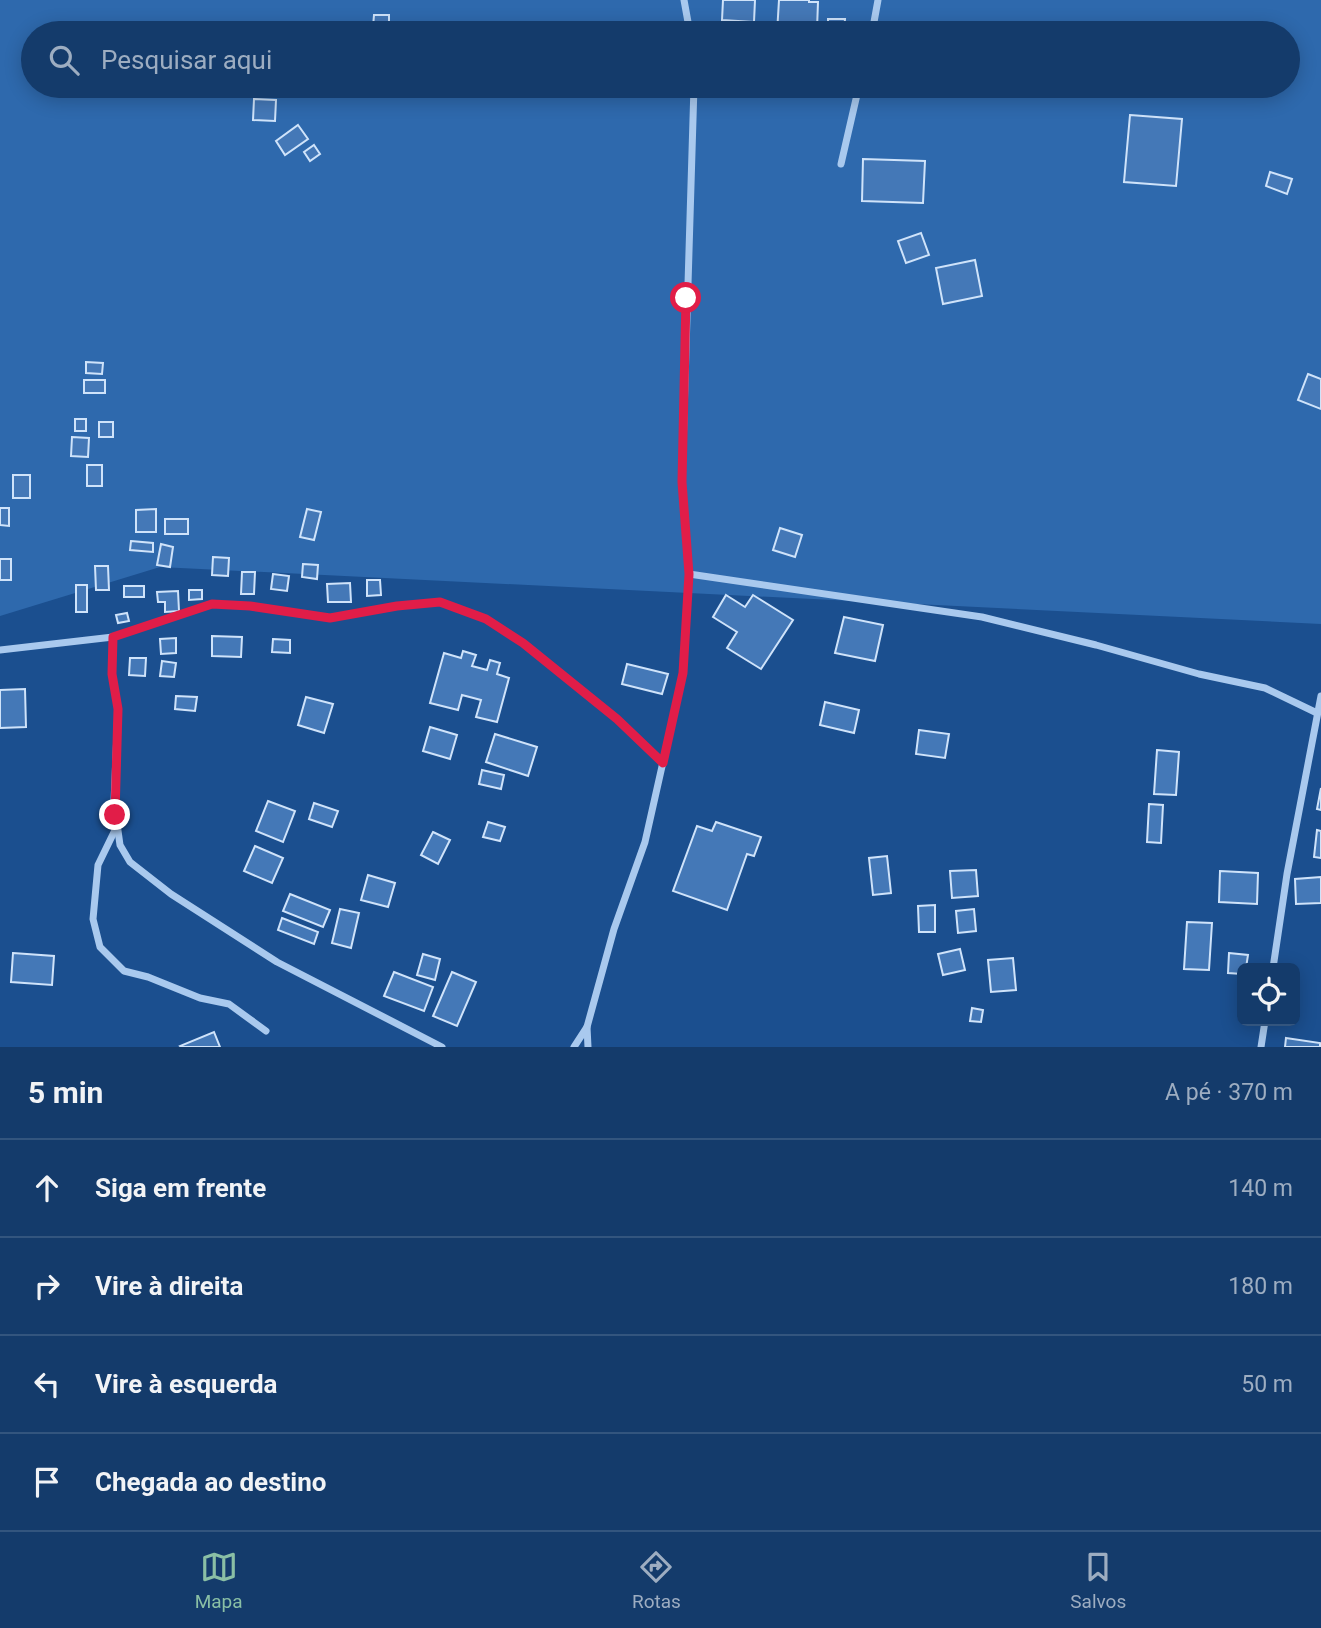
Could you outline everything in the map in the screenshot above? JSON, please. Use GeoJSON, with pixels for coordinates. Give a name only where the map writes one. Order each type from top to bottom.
{"type":"FeatureCollection","features":[{"type":"Feature","properties":{"kind":"street"},"geometry":{"type":"LineString","coordinates":[[684,0],[688,21]]}},
{"type":"Feature","properties":{"kind":"street"},"geometry":{"type":"LineString","coordinates":[[874,21],[878,0]]}},
{"type":"Feature","properties":{"kind":"street"},"geometry":{"type":"LineString","coordinates":[[574,1047],[587,1027],[614,929],[645,842],[683,673],[689,574],[682,482],[694,98]]}},
{"type":"Feature","properties":{"kind":"street"},"geometry":{"type":"LineString","coordinates":[[841,164],[856,98]]}},
{"type":"Feature","properties":{"kind":"street"},"geometry":{"type":"LineString","coordinates":[[689,574],[982,617],[1199,674],[1265,688],[1317,713]]}},
{"type":"Feature","properties":{"kind":"street"},"geometry":{"type":"LineString","coordinates":[[0,650],[113,637],[212,604],[250,606],[330,618],[397,606],[440,602],[486,619],[523,643],[617,719],[663,763]]}},
{"type":"Feature","properties":{"kind":"street"},"geometry":{"type":"LineString","coordinates":[[113,637],[112,674],[118,709],[114,802],[120,845],[130,862],[171,894],[277,962],[442,1047]]}},
{"type":"Feature","properties":{"kind":"street"},"geometry":{"type":"LineString","coordinates":[[1274,963],[1287,874],[1321,696]]}},
{"type":"Feature","properties":{"kind":"street"},"geometry":{"type":"LineString","coordinates":[[117,827],[99,865],[93,919],[100,947],[124,971],[148,977],[200,998],[229,1004],[266,1031]]}},
{"type":"Feature","properties":{"kind":"street"},"geometry":{"type":"LineString","coordinates":[[1261,1047],[1264,1026]]}},
{"type":"Feature","properties":{"kind":"street"},"geometry":{"type":"LineString","coordinates":[[587,1027],[588,1047]]}},
{"type":"Feature","properties":{"kind":"shaded area"},"geometry":{"type":"Polygon","coordinates":[[[0,0],[1321,0],[1321,624],[160,567],[0,616],[0,0]]]}},
{"type":"Feature","properties":{"kind":"building"},"geometry":{"type":"Polygon","coordinates":[[[723,0],[755,0],[754,21],[722,20],[723,0]]]}},
{"type":"Feature","properties":{"kind":"building"},"geometry":{"type":"Polygon","coordinates":[[[779,0],[818,2],[817,21],[778,21],[779,0]]]}},
{"type":"Feature","properties":{"kind":"building"},"geometry":{"type":"Polygon","coordinates":[[[374,15],[389,15],[389,21],[374,21],[374,15]]]}},
{"type":"Feature","properties":{"kind":"building"},"geometry":{"type":"Polygon","coordinates":[[[828,19],[845,19],[845,21],[828,19]]]}},
{"type":"Feature","properties":{"kind":"building"},"geometry":{"type":"Polygon","coordinates":[[[254,99],[276,100],[275,121],[253,120],[254,99]]]}},
{"type":"Feature","properties":{"kind":"building"},"geometry":{"type":"Polygon","coordinates":[[[1130,115],[1182,119],[1176,186],[1124,182],[1130,115]]]}},
{"type":"Feature","properties":{"kind":"building"},"geometry":{"type":"Polygon","coordinates":[[[298,125],[308,139],[285,155],[276,141],[298,125]]]}},
{"type":"Feature","properties":{"kind":"building"},"geometry":{"type":"Polygon","coordinates":[[[314,145],[320,154],[310,161],[304,152],[314,145]]]}},
{"type":"Feature","properties":{"kind":"building"},"geometry":{"type":"Polygon","coordinates":[[[863,159],[925,161],[923,203],[862,201],[863,159]]]}},
{"type":"Feature","properties":{"kind":"building"},"geometry":{"type":"Polygon","coordinates":[[[1270,172],[1292,179],[1287,194],[1266,186],[1270,172]]]}},
{"type":"Feature","properties":{"kind":"building"},"geometry":{"type":"Polygon","coordinates":[[[921,233],[929,255],[906,263],[898,241],[921,233]]]}},
{"type":"Feature","properties":{"kind":"building"},"geometry":{"type":"Polygon","coordinates":[[[975,260],[982,296],[943,304],[936,268],[975,260]]]}},
{"type":"Feature","properties":{"kind":"building"},"geometry":{"type":"Polygon","coordinates":[[[86,362],[103,363],[102,374],[86,373],[86,362]]]}},
{"type":"Feature","properties":{"kind":"building"},"geometry":{"type":"Polygon","coordinates":[[[1308,374],[1321,379],[1321,409],[1298,400],[1308,374]]]}},
{"type":"Feature","properties":{"kind":"building"},"geometry":{"type":"Polygon","coordinates":[[[84,380],[105,380],[105,393],[84,393],[84,380]]]}},
{"type":"Feature","properties":{"kind":"building"},"geometry":{"type":"Polygon","coordinates":[[[75,419],[86,419],[86,431],[75,431],[75,419]]]}},
{"type":"Feature","properties":{"kind":"building"},"geometry":{"type":"Polygon","coordinates":[[[99,422],[113,422],[113,437],[99,437],[99,422]]]}},
{"type":"Feature","properties":{"kind":"building"},"geometry":{"type":"Polygon","coordinates":[[[72,437],[89,438],[88,457],[71,456],[72,437]]]}},
{"type":"Feature","properties":{"kind":"building"},"geometry":{"type":"Polygon","coordinates":[[[87,465],[102,465],[102,486],[87,486],[87,465]]]}},
{"type":"Feature","properties":{"kind":"building"},"geometry":{"type":"Polygon","coordinates":[[[13,475],[30,475],[30,498],[13,498],[13,475]]]}},
{"type":"Feature","properties":{"kind":"building"},"geometry":{"type":"Polygon","coordinates":[[[0,508],[9,508],[9,526],[0,525],[0,508]]]}},
{"type":"Feature","properties":{"kind":"building"},"geometry":{"type":"Polygon","coordinates":[[[156,509],[156,532],[136,532],[136,510],[156,509]]]}},
{"type":"Feature","properties":{"kind":"building"},"geometry":{"type":"Polygon","coordinates":[[[307,509],[321,512],[314,540],[300,537],[307,509]]]}},
{"type":"Feature","properties":{"kind":"building"},"geometry":{"type":"Polygon","coordinates":[[[165,519],[188,519],[188,534],[165,534],[165,519]]]}},
{"type":"Feature","properties":{"kind":"building"},"geometry":{"type":"Polygon","coordinates":[[[780,528],[802,535],[795,557],[773,550],[780,528]]]}},
{"type":"Feature","properties":{"kind":"building"},"geometry":{"type":"Polygon","coordinates":[[[131,541],[153,543],[153,552],[130,550],[131,541]]]}},
{"type":"Feature","properties":{"kind":"building"},"geometry":{"type":"Polygon","coordinates":[[[161,544],[173,547],[170,567],[157,565],[161,544]]]}},
{"type":"Feature","properties":{"kind":"building"},"geometry":{"type":"Polygon","coordinates":[[[213,557],[229,558],[228,576],[212,575],[213,557]]]}},
{"type":"Feature","properties":{"kind":"building"},"geometry":{"type":"Polygon","coordinates":[[[0,559],[11,559],[11,580],[0,580],[0,559]]]}},
{"type":"Feature","properties":{"kind":"building"},"geometry":{"type":"Polygon","coordinates":[[[303,564],[318,565],[317,579],[302,577],[303,564]]]}},
{"type":"Feature","properties":{"kind":"building"},"geometry":{"type":"Polygon","coordinates":[[[95,566],[108,566],[109,590],[96,590],[95,566]]]}},
{"type":"Feature","properties":{"kind":"building"},"geometry":{"type":"Polygon","coordinates":[[[242,572],[255,572],[254,594],[241,594],[242,572]]]}},
{"type":"Feature","properties":{"kind":"building"},"geometry":{"type":"Polygon","coordinates":[[[273,574],[289,576],[287,591],[271,589],[273,574]]]}},
{"type":"Feature","properties":{"kind":"building"},"geometry":{"type":"Polygon","coordinates":[[[367,580],[380,580],[381,595],[367,596],[367,580]]]}},
{"type":"Feature","properties":{"kind":"building"},"geometry":{"type":"Polygon","coordinates":[[[350,583],[351,602],[328,602],[327,584],[350,583]]]}},
{"type":"Feature","properties":{"kind":"building"},"geometry":{"type":"Polygon","coordinates":[[[76,585],[87,585],[87,612],[76,612],[76,585]]]}},
{"type":"Feature","properties":{"kind":"building"},"geometry":{"type":"Polygon","coordinates":[[[124,586],[144,586],[144,597],[124,597],[124,586]]]}},
{"type":"Feature","properties":{"kind":"building"},"geometry":{"type":"Polygon","coordinates":[[[189,590],[202,590],[202,599],[189,600],[189,590]]]}},
{"type":"Feature","properties":{"kind":"building"},"geometry":{"type":"Polygon","coordinates":[[[178,591],[179,611],[165,612],[165,602],[158,602],[157,592],[178,591]]]}},
{"type":"Feature","properties":{"kind":"building"},"geometry":{"type":"Polygon","coordinates":[[[726,595],[745,607],[753,595],[793,620],[761,669],[727,648],[737,632],[713,617],[726,595]]]}},
{"type":"Feature","properties":{"kind":"building"},"geometry":{"type":"Polygon","coordinates":[[[127,613],[129,621],[118,623],[116,615],[127,613]]]}},
{"type":"Feature","properties":{"kind":"building"},"geometry":{"type":"Polygon","coordinates":[[[844,617],[883,625],[875,661],[835,653],[844,617]]]}},
{"type":"Feature","properties":{"kind":"building"},"geometry":{"type":"Polygon","coordinates":[[[212,636],[242,637],[241,657],[212,656],[212,636]]]}},
{"type":"Feature","properties":{"kind":"building"},"geometry":{"type":"Polygon","coordinates":[[[176,638],[176,653],[161,654],[160,639],[176,638]]]}},
{"type":"Feature","properties":{"kind":"building"},"geometry":{"type":"Polygon","coordinates":[[[273,639],[290,640],[290,653],[272,652],[273,639]]]}},
{"type":"Feature","properties":{"kind":"building"},"geometry":{"type":"Polygon","coordinates":[[[463,651],[476,655],[472,666],[487,670],[490,660],[500,663],[497,674],[509,678],[497,722],[476,717],[481,700],[462,695],[458,710],[430,703],[444,653],[461,658],[463,651]]]}},
{"type":"Feature","properties":{"kind":"building"},"geometry":{"type":"Polygon","coordinates":[[[130,658],[146,658],[145,676],[129,675],[130,658]]]}},
{"type":"Feature","properties":{"kind":"building"},"geometry":{"type":"Polygon","coordinates":[[[162,661],[176,663],[174,677],[160,676],[162,661]]]}},
{"type":"Feature","properties":{"kind":"building"},"geometry":{"type":"Polygon","coordinates":[[[627,664],[668,674],[662,694],[622,684],[627,664]]]}},
{"type":"Feature","properties":{"kind":"building"},"geometry":{"type":"Polygon","coordinates":[[[25,689],[26,727],[0,728],[0,690],[25,689]]]}},
{"type":"Feature","properties":{"kind":"building"},"geometry":{"type":"Polygon","coordinates":[[[176,696],[197,697],[195,711],[175,709],[176,696]]]}},
{"type":"Feature","properties":{"kind":"building"},"geometry":{"type":"Polygon","coordinates":[[[306,697],[333,704],[324,733],[298,725],[306,697]]]}},
{"type":"Feature","properties":{"kind":"building"},"geometry":{"type":"Polygon","coordinates":[[[825,702],[859,710],[854,733],[820,725],[825,702]]]}},
{"type":"Feature","properties":{"kind":"building"},"geometry":{"type":"Polygon","coordinates":[[[430,727],[457,735],[450,759],[423,751],[430,727]]]}},
{"type":"Feature","properties":{"kind":"building"},"geometry":{"type":"Polygon","coordinates":[[[919,730],[949,734],[945,758],[916,754],[919,730]]]}},
{"type":"Feature","properties":{"kind":"building"},"geometry":{"type":"Polygon","coordinates":[[[495,734],[537,747],[528,776],[486,762],[495,734]]]}},
{"type":"Feature","properties":{"kind":"building"},"geometry":{"type":"Polygon","coordinates":[[[1157,750],[1179,752],[1176,795],[1154,794],[1157,750]]]}},
{"type":"Feature","properties":{"kind":"building"},"geometry":{"type":"Polygon","coordinates":[[[482,770],[504,775],[501,789],[479,784],[482,770]]]}},
{"type":"Feature","properties":{"kind":"building"},"geometry":{"type":"Polygon","coordinates":[[[1321,788],[1321,810],[1317,809],[1321,788]]]}},
{"type":"Feature","properties":{"kind":"building"},"geometry":{"type":"Polygon","coordinates":[[[268,801],[295,811],[283,842],[256,831],[268,801]]]}},
{"type":"Feature","properties":{"kind":"building"},"geometry":{"type":"Polygon","coordinates":[[[314,803],[338,811],[332,827],[309,819],[314,803]]]}},
{"type":"Feature","properties":{"kind":"building"},"geometry":{"type":"Polygon","coordinates":[[[1149,804],[1163,805],[1161,843],[1147,842],[1149,804]]]}},
{"type":"Feature","properties":{"kind":"building"},"geometry":{"type":"Polygon","coordinates":[[[488,822],[505,827],[500,841],[483,837],[488,822]]]}},
{"type":"Feature","properties":{"kind":"building"},"geometry":{"type":"Polygon","coordinates":[[[716,822],[761,837],[754,856],[747,854],[727,910],[673,891],[697,826],[712,831],[716,822]]]}},
{"type":"Feature","properties":{"kind":"building"},"geometry":{"type":"Polygon","coordinates":[[[1317,830],[1321,831],[1321,858],[1314,857],[1317,830]]]}},
{"type":"Feature","properties":{"kind":"building"},"geometry":{"type":"Polygon","coordinates":[[[433,832],[450,840],[438,864],[421,855],[433,832]]]}},
{"type":"Feature","properties":{"kind":"building"},"geometry":{"type":"Polygon","coordinates":[[[255,846],[283,858],[272,883],[244,871],[255,846]]]}},
{"type":"Feature","properties":{"kind":"building"},"geometry":{"type":"Polygon","coordinates":[[[887,856],[891,893],[873,895],[869,858],[887,856]]]}},
{"type":"Feature","properties":{"kind":"building"},"geometry":{"type":"Polygon","coordinates":[[[976,870],[978,896],[952,898],[950,871],[976,870]]]}},
{"type":"Feature","properties":{"kind":"building"},"geometry":{"type":"Polygon","coordinates":[[[1220,871],[1258,873],[1257,904],[1219,902],[1220,871]]]}},
{"type":"Feature","properties":{"kind":"building"},"geometry":{"type":"Polygon","coordinates":[[[368,875],[395,883],[388,907],[361,900],[368,875]]]}},
{"type":"Feature","properties":{"kind":"building"},"geometry":{"type":"Polygon","coordinates":[[[1321,877],[1321,903],[1296,904],[1295,879],[1321,877]]]}},
{"type":"Feature","properties":{"kind":"building"},"geometry":{"type":"Polygon","coordinates":[[[290,894],[330,910],[323,927],[283,911],[290,894]]]}},
{"type":"Feature","properties":{"kind":"building"},"geometry":{"type":"Polygon","coordinates":[[[935,905],[935,932],[919,932],[918,906],[935,905]]]}},
{"type":"Feature","properties":{"kind":"building"},"geometry":{"type":"Polygon","coordinates":[[[340,909],[359,913],[351,948],[332,943],[340,909]]]}},
{"type":"Feature","properties":{"kind":"building"},"geometry":{"type":"Polygon","coordinates":[[[974,909],[976,931],[958,933],[956,911],[974,909]]]}},
{"type":"Feature","properties":{"kind":"building"},"geometry":{"type":"Polygon","coordinates":[[[282,918],[318,932],[314,944],[278,930],[282,918]]]}},
{"type":"Feature","properties":{"kind":"building"},"geometry":{"type":"Polygon","coordinates":[[[1187,922],[1212,923],[1209,970],[1184,969],[1187,922]]]}},
{"type":"Feature","properties":{"kind":"building"},"geometry":{"type":"Polygon","coordinates":[[[960,949],[965,970],[943,975],[938,954],[960,949]]]}},
{"type":"Feature","properties":{"kind":"building"},"geometry":{"type":"Polygon","coordinates":[[[13,953],[54,956],[52,985],[11,982],[13,953]]]}},
{"type":"Feature","properties":{"kind":"building"},"geometry":{"type":"Polygon","coordinates":[[[1229,953],[1248,955],[1247,963],[1237,963],[1237,974],[1228,973],[1229,953]]]}},
{"type":"Feature","properties":{"kind":"building"},"geometry":{"type":"Polygon","coordinates":[[[423,954],[440,959],[435,980],[417,975],[423,954]]]}},
{"type":"Feature","properties":{"kind":"building"},"geometry":{"type":"Polygon","coordinates":[[[1013,958],[1016,990],[991,992],[988,960],[1013,958]]]}},
{"type":"Feature","properties":{"kind":"building"},"geometry":{"type":"Polygon","coordinates":[[[394,972],[433,987],[424,1011],[384,996],[394,972]]]}},
{"type":"Feature","properties":{"kind":"building"},"geometry":{"type":"Polygon","coordinates":[[[452,972],[476,982],[457,1026],[433,1016],[452,972]]]}},
{"type":"Feature","properties":{"kind":"building"},"geometry":{"type":"Polygon","coordinates":[[[972,1008],[983,1010],[981,1022],[970,1021],[972,1008]]]}},
{"type":"Feature","properties":{"kind":"building"},"geometry":{"type":"Polygon","coordinates":[[[214,1032],[220,1047],[180,1046],[214,1032]]]}},
{"type":"Feature","properties":{"kind":"building"},"geometry":{"type":"Polygon","coordinates":[[[1286,1038],[1320,1043],[1320,1047],[1285,1047],[1286,1038]]]}},
{"type":"Feature","properties":{"kind":"route"},"geometry":{"type":"LineString","coordinates":[[115,815],[118,709],[112,674],[113,637],[212,604],[250,606],[330,618],[397,606],[411,607],[440,602],[486,619],[523,643],[617,719],[663,763],[683,673],[689,574],[682,482],[686,298]]}}]}
